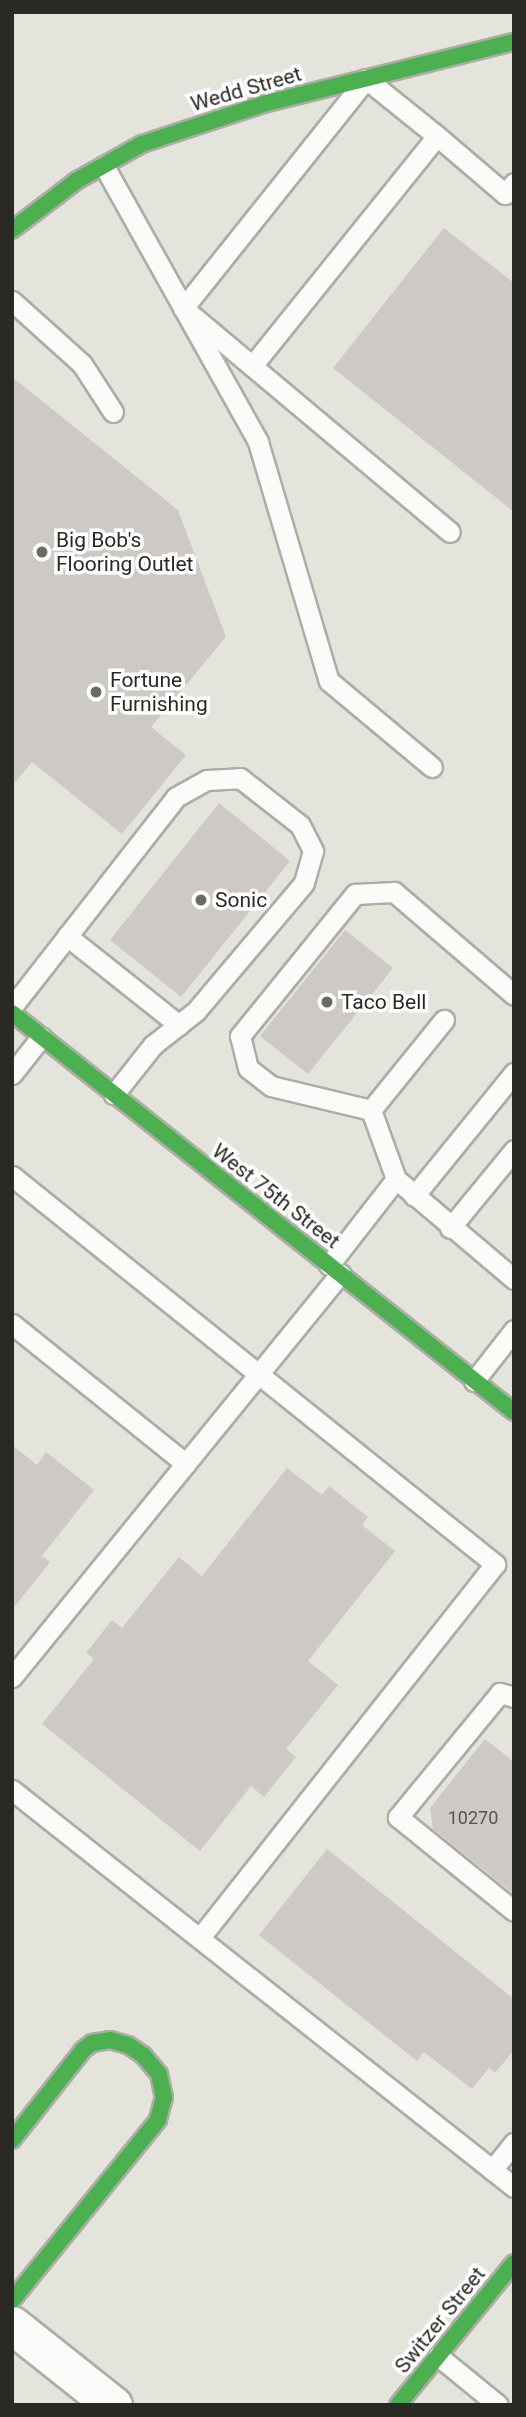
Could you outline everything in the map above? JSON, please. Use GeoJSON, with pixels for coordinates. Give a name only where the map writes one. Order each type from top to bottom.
{"type":"FeatureCollection","features":[{"type":"Feature","properties":{"kind":"street","name":"Wedd Street"},"geometry":{"type":"LineString","coordinates":[[12,230],[76,181],[142,144],[212,119],[514,41]]}},
{"type":"Feature","properties":{"kind":"street","name":"West 75th Street"},"geometry":{"type":"LineString","coordinates":[[12,1013],[514,1412]]}},
{"type":"Feature","properties":{"kind":"street"},"geometry":{"type":"LineString","coordinates":[[12,2140],[92,2043],[110,2040],[128,2045],[144,2055],[159,2074],[164,2097],[158,2120],[12,2300]]}},
{"type":"Feature","properties":{"kind":"street","name":"Switzer Street"},"geometry":{"type":"LineString","coordinates":[[398,2405],[514,2263]]}},
{"type":"Feature","properties":{"kind":"street"},"geometry":{"type":"LineString","coordinates":[[12,2325],[113,2405]]}},
{"type":"Feature","properties":{"kind":"lane"},"geometry":{"type":"LineString","coordinates":[[183,307],[366,79],[505,194],[514,183]]}},
{"type":"Feature","properties":{"kind":"lane"},"geometry":{"type":"LineString","coordinates":[[252,366],[437,136]]}},
{"type":"Feature","properties":{"kind":"lane"},"geometry":{"type":"LineString","coordinates":[[104,166],[258,442],[329,681],[432,766]]}},
{"type":"Feature","properties":{"kind":"lane"},"geometry":{"type":"LineString","coordinates":[[12,301],[82,364],[113,412]]}},
{"type":"Feature","properties":{"kind":"lane"},"geometry":{"type":"LineString","coordinates":[[183,307],[450,532]]}},
{"type":"Feature","properties":{"kind":"lane"},"geometry":{"type":"LineString","coordinates":[[12,1007],[176,797],[207,780],[240,778],[300,825],[313,851],[304,883],[195,1012],[153,1045],[114,1094]]}},
{"type":"Feature","properties":{"kind":"lane"},"geometry":{"type":"LineString","coordinates":[[371,1110],[271,1086],[248,1068],[240,1036],[355,894],[394,892],[514,995]]}},
{"type":"Feature","properties":{"kind":"lane"},"geometry":{"type":"LineString","coordinates":[[67,936],[179,1025]]}},
{"type":"Feature","properties":{"kind":"lane"},"geometry":{"type":"LineString","coordinates":[[371,1110],[444,1020]]}},
{"type":"Feature","properties":{"kind":"lane"},"geometry":{"type":"LineString","coordinates":[[12,1074],[41,1037]]}},
{"type":"Feature","properties":{"kind":"lane"},"geometry":{"type":"LineString","coordinates":[[414,1196],[514,1073]]}},
{"type":"Feature","properties":{"kind":"lane"},"geometry":{"type":"LineString","coordinates":[[371,1110],[396,1179],[450,1228],[514,1279]]}},
{"type":"Feature","properties":{"kind":"lane"},"geometry":{"type":"LineString","coordinates":[[450,1228],[514,1150]]}},
{"type":"Feature","properties":{"kind":"lane"},"geometry":{"type":"LineString","coordinates":[[12,1176],[495,1564],[200,1938]]}},
{"type":"Feature","properties":{"kind":"lane"},"geometry":{"type":"LineString","coordinates":[[12,1677],[260,1374],[396,1179]]}},
{"type":"Feature","properties":{"kind":"lane"},"geometry":{"type":"LineString","coordinates":[[12,1324],[186,1464]]}},
{"type":"Feature","properties":{"kind":"lane"},"geometry":{"type":"LineString","coordinates":[[474,1381],[514,1330]]}},
{"type":"Feature","properties":{"kind":"lane"},"geometry":{"type":"LineString","coordinates":[[514,1697],[500,1693],[398,1817],[514,1911]]}},
{"type":"Feature","properties":{"kind":"lane"},"geometry":{"type":"LineString","coordinates":[[12,1790],[514,2187]]}},
{"type":"Feature","properties":{"kind":"lane"},"geometry":{"type":"LineString","coordinates":[[492,2170],[514,2143]]}},
{"type":"Feature","properties":{"kind":"lane"},"geometry":{"type":"LineString","coordinates":[[438,2356],[498,2405]]}},
{"type":"Feature","properties":{"kind":"building"},"geometry":{"type":"Polygon","coordinates":[[[444,228],[514,283],[514,512],[333,368],[444,228]]]}},
{"type":"Feature","properties":{"kind":"building","name":"Fortune Furnishing"},"geometry":{"type":"Polygon","coordinates":[[[12,377],[178,510],[226,637],[151,727],[186,755],[122,834],[32,762],[12,786],[12,377]]]}},
{"type":"Feature","properties":{"kind":"building","name":"Sonic"},"geometry":{"type":"Polygon","coordinates":[[[219,803],[290,861],[181,997],[110,940],[219,803]]]}},
{"type":"Feature","properties":{"kind":"building","name":"Taco Bell"},"geometry":{"type":"Polygon","coordinates":[[[345,930],[393,968],[308,1074],[260,1036],[345,930]]]}},
{"type":"Feature","properties":{"kind":"building"},"geometry":{"type":"Polygon","coordinates":[[[12,1445],[37,1465],[46,1452],[94,1490],[42,1556],[50,1562],[12,1610],[12,1445]]]}},
{"type":"Feature","properties":{"kind":"building"},"geometry":{"type":"Polygon","coordinates":[[[287,1468],[322,1495],[329,1486],[368,1517],[362,1525],[395,1551],[308,1661],[338,1685],[286,1749],[296,1757],[264,1797],[251,1786],[200,1851],[42,1724],[94,1659],[86,1653],[112,1620],[122,1628],[179,1557],[202,1576],[287,1468]]]}},
{"type":"Feature","properties":{"kind":"building"},"geometry":{"type":"Polygon","coordinates":[[[485,1739],[514,1762],[514,1894],[433,1829],[430,1808],[485,1739]]]}},
{"type":"Feature","properties":{"kind":"building"},"geometry":{"type":"Polygon","coordinates":[[[327,1849],[514,1999],[514,2050],[495,2073],[489,2068],[472,2089],[424,2052],[417,2061],[259,1935],[327,1849]]]}},
{"type":"Feature","properties":{"kind":"traffic: fast"},"geometry":{"type":"LineString","coordinates":[[12,230],[76,181],[142,144],[267,103],[514,42]]}},
{"type":"Feature","properties":{"kind":"traffic: fast"},"geometry":{"type":"LineString","coordinates":[[12,1013],[514,1412]]}},
{"type":"Feature","properties":{"kind":"traffic: fast"},"geometry":{"type":"LineString","coordinates":[[12,2140],[83,2050],[92,2043],[110,2040],[128,2045],[143,2055],[159,2074],[164,2097],[158,2120],[12,2300]]}},
{"type":"Feature","properties":{"kind":"traffic: fast"},"geometry":{"type":"LineString","coordinates":[[398,2405],[514,2263]]}},
{"type":"Feature","properties":{"kind":"place","name":"Big Bob's Flooring Outlet"},"geometry":{"type":"Point","coordinates":[42,552]}},
{"type":"Feature","properties":{"kind":"place","name":"Fortune Furnishing"},"geometry":{"type":"Point","coordinates":[96,692]}},
{"type":"Feature","properties":{"kind":"place","name":"Sonic"},"geometry":{"type":"Point","coordinates":[201,900]}},
{"type":"Feature","properties":{"kind":"place","name":"Taco Bell"},"geometry":{"type":"Point","coordinates":[327,1002]}}]}
